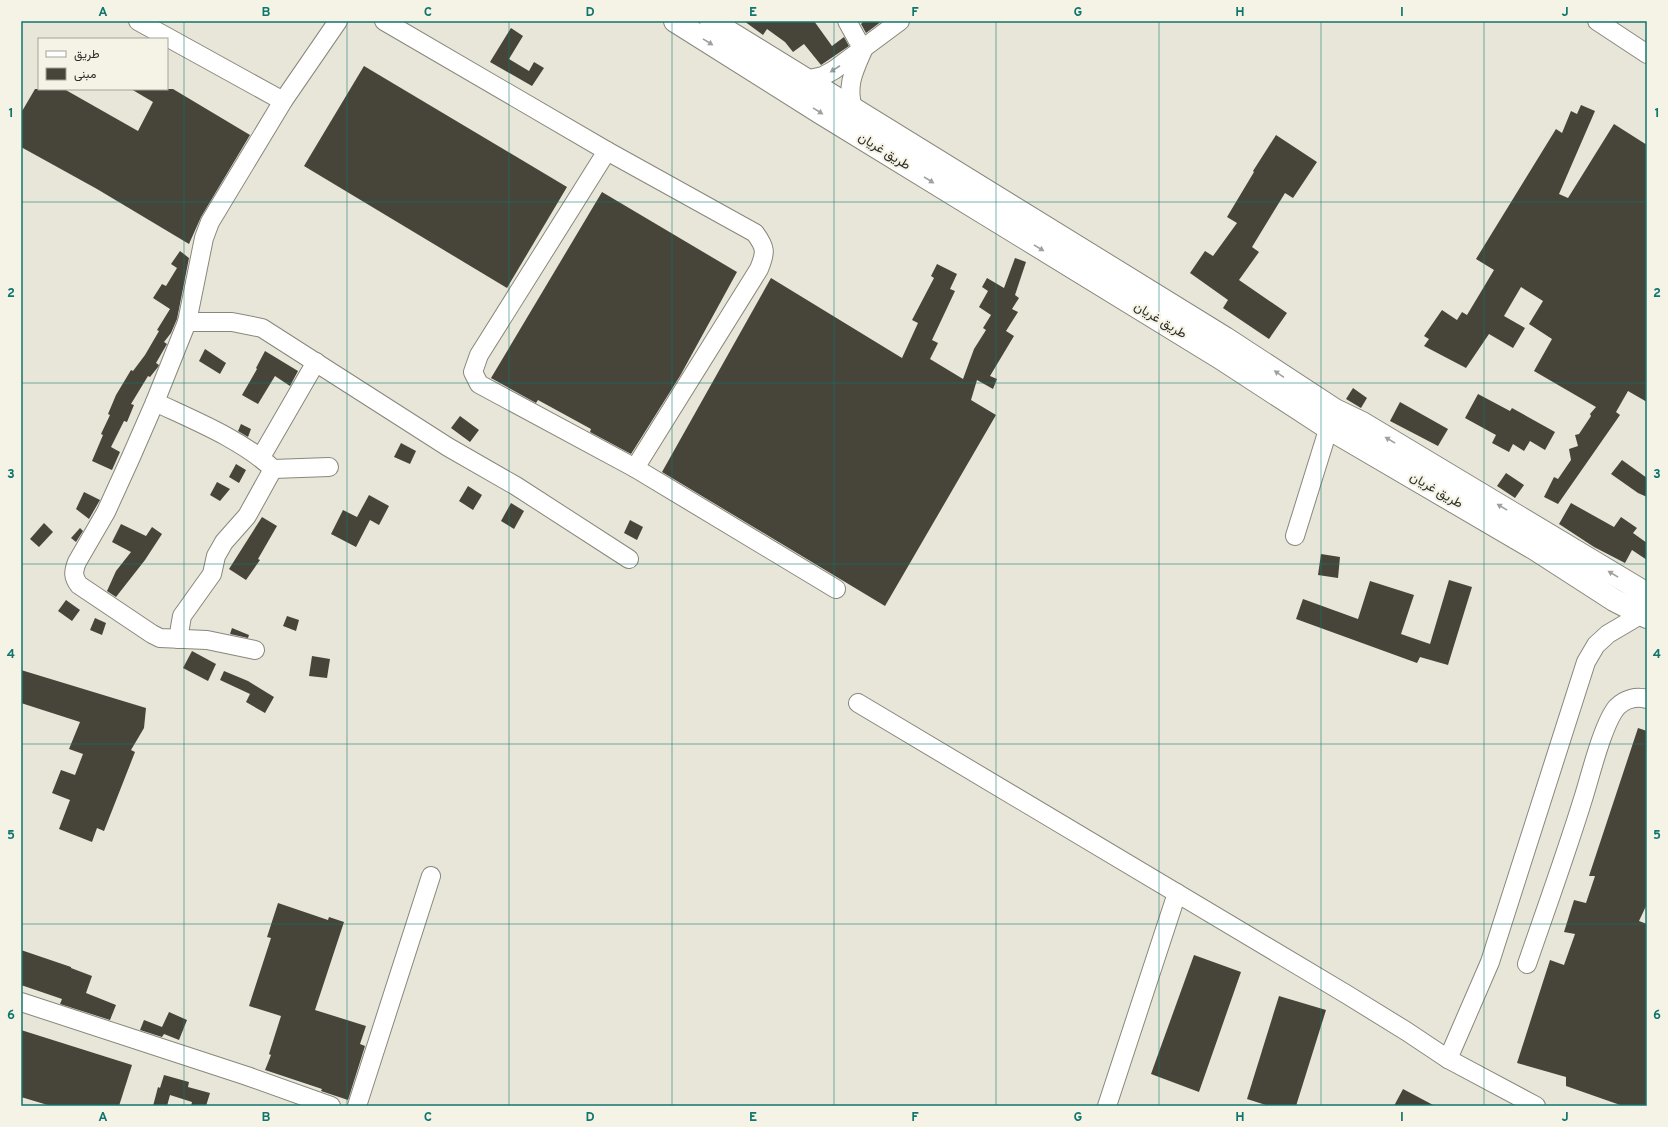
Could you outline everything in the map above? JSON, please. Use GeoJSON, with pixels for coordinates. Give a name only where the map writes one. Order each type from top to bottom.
{"type":"FeatureCollection","features":[{"type":"Feature","properties":{"kind":"highway","name":"طريق غريان"},"geometry":{"type":"LineString","coordinates":[[675,21],[834,122],[1219,357],[1331,419],[1362,423],[1646,609]]}},
{"type":"Feature","properties":{"kind":"highway","name":"طريق غريان"},"geometry":{"type":"LineString","coordinates":[[711,21],[1218,333],[1331,419]]}},
{"type":"Feature","properties":{"kind":"street"},"geometry":{"type":"LineString","coordinates":[[138,21],[283,101]]}},
{"type":"Feature","properties":{"kind":"street"},"geometry":{"type":"LineString","coordinates":[[255,650],[207,640],[160,638],[79,585],[74,578],[74,570],[77,562],[106,512],[155,402],[187,322],[204,238],[210,222],[283,101],[338,21]]}},
{"type":"Feature","properties":{"kind":"street"},"geometry":{"type":"LineString","coordinates":[[384,21],[755,234],[763,245],[765,256],[755,275],[635,468]]}},
{"type":"Feature","properties":{"kind":"street"},"geometry":{"type":"LineString","coordinates":[[848,21],[862,50],[850,82],[850,95],[853,108]]}},
{"type":"Feature","properties":{"kind":"street"},"geometry":{"type":"LineString","coordinates":[[805,80],[823,76],[862,50],[900,21]]}},
{"type":"Feature","properties":{"kind":"street"},"geometry":{"type":"LineString","coordinates":[[1597,21],[1647,54]]}},
{"type":"Feature","properties":{"kind":"street"},"geometry":{"type":"LineString","coordinates":[[607,150],[479,355],[473,372],[479,384],[635,468],[836,589]]}},
{"type":"Feature","properties":{"kind":"street"},"geometry":{"type":"LineString","coordinates":[[187,322],[232,322],[262,328],[448,448],[516,486],[629,558]]}},
{"type":"Feature","properties":{"kind":"street"},"geometry":{"type":"LineString","coordinates":[[178,639],[182,616],[212,574],[216,556],[224,542],[247,516],[267,463],[316,362]]}},
{"type":"Feature","properties":{"kind":"street"},"geometry":{"type":"LineString","coordinates":[[155,402],[219,434],[267,463],[329,467]]}},
{"type":"Feature","properties":{"kind":"street"},"geometry":{"type":"LineString","coordinates":[[1295,536],[1331,419]]}},
{"type":"Feature","properties":{"kind":"street"},"geometry":{"type":"LineString","coordinates":[[1448,1059],[1490,962],[1586,662],[1596,646],[1608,634],[1646,609]]}},
{"type":"Feature","properties":{"kind":"street"},"geometry":{"type":"LineString","coordinates":[[1527,964],[1583,801],[1608,720],[1617,707],[1627,700],[1638,697],[1647,699]]}},
{"type":"Feature","properties":{"kind":"street"},"geometry":{"type":"LineString","coordinates":[[858,703],[1406,1031],[1448,1059],[1536,1106]]}},
{"type":"Feature","properties":{"kind":"street"},"geometry":{"type":"LineString","coordinates":[[357,1106],[431,876]]}},
{"type":"Feature","properties":{"kind":"street"},"geometry":{"type":"LineString","coordinates":[[1107,1106],[1177,893]]}},
{"type":"Feature","properties":{"kind":"street"},"geometry":{"type":"LineString","coordinates":[[21,1002],[247,1076],[331,1106]]}},
{"type":"Feature","properties":{"kind":"building"},"geometry":{"type":"Polygon","coordinates":[[[744,21],[814,21],[832,46],[844,37],[849,46],[821,65],[804,44],[793,52],[785,42],[767,29],[763,35],[744,21]]]}},
{"type":"Feature","properties":{"kind":"building"},"geometry":{"type":"Polygon","coordinates":[[[864,21],[882,21],[866,33],[861,24],[864,21]]]}},
{"type":"Feature","properties":{"kind":"building"},"geometry":{"type":"Polygon","coordinates":[[[511,28],[523,36],[509,59],[529,71],[534,62],[544,68],[532,86],[490,62],[511,28]]]}},
{"type":"Feature","properties":{"kind":"building"},"geometry":{"type":"Polygon","coordinates":[[[364,66],[567,187],[507,288],[304,166],[364,66]]]}},
{"type":"Feature","properties":{"kind":"building"},"geometry":{"type":"Polygon","coordinates":[[[35,89],[66,90],[138,131],[153,102],[133,90],[173,89],[250,135],[201,217],[189,244],[97,189],[21,147],[21,113],[35,89]]]}},
{"type":"Feature","properties":{"kind":"building"},"geometry":{"type":"Polygon","coordinates":[[[1581,105],[1595,111],[1559,194],[1568,198],[1614,124],[1647,145],[1647,402],[1628,391],[1616,412],[1620,415],[1558,504],[1544,497],[1554,477],[1558,479],[1571,460],[1569,449],[1578,446],[1575,435],[1579,434],[1591,416],[1590,414],[1596,407],[1534,371],[1552,339],[1529,324],[1543,301],[1521,287],[1504,316],[1525,328],[1513,348],[1489,334],[1466,368],[1424,346],[1429,339],[1424,336],[1442,310],[1457,320],[1462,312],[1467,315],[1494,270],[1476,259],[1556,129],[1562,133],[1571,111],[1577,114],[1581,105]]]}},
{"type":"Feature","properties":{"kind":"building"},"geometry":{"type":"Polygon","coordinates":[[[1276,135],[1317,162],[1293,198],[1285,193],[1252,247],[1259,252],[1239,280],[1287,313],[1269,339],[1223,308],[1228,300],[1190,273],[1205,251],[1213,256],[1237,223],[1227,217],[1254,172],[1253,171],[1276,135]]]}},
{"type":"Feature","properties":{"kind":"building"},"geometry":{"type":"Polygon","coordinates":[[[602,192],[737,272],[680,376],[631,454],[590,432],[591,429],[538,400],[536,403],[491,378],[602,192]]]}},
{"type":"Feature","properties":{"kind":"building"},"geometry":{"type":"Polygon","coordinates":[[[180,251],[189,258],[177,319],[171,333],[164,342],[167,344],[156,363],[159,365],[158,367],[150,377],[148,376],[131,404],[134,405],[127,422],[124,421],[111,447],[120,452],[112,470],[92,461],[103,435],[101,434],[110,415],[108,414],[116,395],[131,370],[133,371],[145,355],[159,331],[157,330],[170,309],[153,298],[162,284],[166,286],[177,268],[171,264],[180,251]]]}},
{"type":"Feature","properties":{"kind":"building"},"geometry":{"type":"Polygon","coordinates":[[[1015,258],[1026,262],[1015,295],[1019,298],[1012,309],[1018,312],[1006,331],[1014,336],[990,376],[997,379],[993,389],[977,380],[971,400],[996,415],[885,606],[662,472],[771,278],[902,358],[918,323],[912,320],[934,278],[931,276],[937,264],[957,274],[950,289],[955,291],[932,340],[938,343],[930,359],[963,379],[974,349],[986,330],[983,328],[991,315],[979,307],[988,291],[982,287],[987,278],[1004,288],[1015,258]]]}},
{"type":"Feature","properties":{"kind":"building"},"geometry":{"type":"Polygon","coordinates":[[[205,349],[226,363],[220,374],[199,361],[205,349]]]}},
{"type":"Feature","properties":{"kind":"building"},"geometry":{"type":"Polygon","coordinates":[[[265,351],[298,371],[290,386],[275,376],[258,404],[242,395],[257,369],[256,368],[265,351]]]}},
{"type":"Feature","properties":{"kind":"building"},"geometry":{"type":"Polygon","coordinates":[[[1353,388],[1367,398],[1361,408],[1346,399],[1353,388]]]}},
{"type":"Feature","properties":{"kind":"building"},"geometry":{"type":"Polygon","coordinates":[[[1478,394],[1510,411],[1512,408],[1555,432],[1545,450],[1530,441],[1524,451],[1513,444],[1509,452],[1492,443],[1496,435],[1465,418],[1478,394]]]}},
{"type":"Feature","properties":{"kind":"building"},"geometry":{"type":"Polygon","coordinates":[[[1400,402],[1448,429],[1438,446],[1390,421],[1400,402]]]}},
{"type":"Feature","properties":{"kind":"building"},"geometry":{"type":"Polygon","coordinates":[[[460,416],[479,430],[470,442],[451,428],[460,416]]]}},
{"type":"Feature","properties":{"kind":"building"},"geometry":{"type":"Polygon","coordinates":[[[241,424],[251,429],[248,437],[238,431],[241,424]]]}},
{"type":"Feature","properties":{"kind":"building"},"geometry":{"type":"Polygon","coordinates":[[[401,443],[416,451],[410,464],[394,457],[401,443]]]}},
{"type":"Feature","properties":{"kind":"building"},"geometry":{"type":"Polygon","coordinates":[[[1622,460],[1647,478],[1647,497],[1638,493],[1611,474],[1622,460]]]}},
{"type":"Feature","properties":{"kind":"building"},"geometry":{"type":"Polygon","coordinates":[[[236,464],[246,470],[239,483],[229,477],[236,464]]]}},
{"type":"Feature","properties":{"kind":"building"},"geometry":{"type":"Polygon","coordinates":[[[1506,473],[1524,485],[1515,498],[1497,486],[1506,473]]]}},
{"type":"Feature","properties":{"kind":"building"},"geometry":{"type":"Polygon","coordinates":[[[217,482],[230,489],[220,501],[210,495],[217,482]]]}},
{"type":"Feature","properties":{"kind":"building"},"geometry":{"type":"Polygon","coordinates":[[[468,486],[482,495],[473,510],[459,501],[468,486]]]}},
{"type":"Feature","properties":{"kind":"building"},"geometry":{"type":"Polygon","coordinates":[[[84,492],[100,500],[89,519],[76,509],[84,492]]]}},
{"type":"Feature","properties":{"kind":"building"},"geometry":{"type":"Polygon","coordinates":[[[369,495],[389,506],[379,525],[370,520],[356,547],[331,534],[343,510],[357,517],[369,495]]]}},
{"type":"Feature","properties":{"kind":"building"},"geometry":{"type":"Polygon","coordinates":[[[511,503],[524,511],[514,529],[501,521],[511,503]]]}},
{"type":"Feature","properties":{"kind":"building"},"geometry":{"type":"Polygon","coordinates":[[[1571,503],[1614,527],[1621,517],[1637,528],[1633,533],[1647,543],[1647,560],[1632,550],[1625,563],[1594,547],[1559,524],[1571,503]]]}},
{"type":"Feature","properties":{"kind":"building"},"geometry":{"type":"Polygon","coordinates":[[[262,517],[277,526],[258,559],[260,560],[246,580],[229,569],[262,517]]]}},
{"type":"Feature","properties":{"kind":"building"},"geometry":{"type":"Polygon","coordinates":[[[630,520],[643,527],[637,540],[624,533],[630,520]]]}},
{"type":"Feature","properties":{"kind":"building"},"geometry":{"type":"Polygon","coordinates":[[[44,523],[53,532],[39,547],[30,539],[44,523]]]}},
{"type":"Feature","properties":{"kind":"building"},"geometry":{"type":"Polygon","coordinates":[[[121,524],[146,536],[152,527],[162,534],[145,560],[116,597],[107,591],[116,571],[131,552],[112,542],[121,524]]]}},
{"type":"Feature","properties":{"kind":"building"},"geometry":{"type":"Polygon","coordinates":[[[80,528],[83,531],[76,542],[71,538],[80,528]]]}},
{"type":"Feature","properties":{"kind":"building"},"geometry":{"type":"Polygon","coordinates":[[[1321,554],[1340,557],[1338,578],[1318,575],[1321,554]]]}},
{"type":"Feature","properties":{"kind":"building"},"geometry":{"type":"Polygon","coordinates":[[[1449,580],[1472,587],[1448,665],[1420,657],[1417,663],[1296,619],[1303,599],[1358,619],[1370,581],[1414,595],[1401,634],[1430,644],[1449,580]]]}},
{"type":"Feature","properties":{"kind":"building"},"geometry":{"type":"Polygon","coordinates":[[[66,600],[80,610],[72,621],[58,611],[66,600]]]}},
{"type":"Feature","properties":{"kind":"building"},"geometry":{"type":"Polygon","coordinates":[[[287,616],[299,620],[296,631],[283,626],[287,616]]]}},
{"type":"Feature","properties":{"kind":"building"},"geometry":{"type":"Polygon","coordinates":[[[95,618],[106,623],[102,635],[90,630],[95,618]]]}},
{"type":"Feature","properties":{"kind":"building"},"geometry":{"type":"Polygon","coordinates":[[[232,628],[249,635],[248,638],[230,634],[232,628]]]}},
{"type":"Feature","properties":{"kind":"building"},"geometry":{"type":"Polygon","coordinates":[[[192,651],[216,664],[208,681],[183,668],[192,651]]]}},
{"type":"Feature","properties":{"kind":"building"},"geometry":{"type":"Polygon","coordinates":[[[312,656],[330,659],[327,678],[309,676],[312,656]]]}},
{"type":"Feature","properties":{"kind":"building"},"geometry":{"type":"Polygon","coordinates":[[[21,670],[146,708],[144,728],[131,750],[135,752],[104,831],[97,828],[92,842],[59,829],[70,800],[52,793],[61,770],[75,775],[83,754],[69,749],[80,722],[21,703],[21,670]]]}},
{"type":"Feature","properties":{"kind":"building"},"geometry":{"type":"Polygon","coordinates":[[[224,671],[248,681],[274,697],[265,713],[246,702],[250,694],[220,680],[224,671]]]}},
{"type":"Feature","properties":{"kind":"building"},"geometry":{"type":"Polygon","coordinates":[[[1638,728],[1647,731],[1647,904],[1639,921],[1647,924],[1647,1106],[1623,1106],[1566,1086],[1566,1077],[1517,1063],[1550,960],[1564,965],[1575,934],[1564,932],[1574,900],[1586,903],[1595,876],[1589,876],[1638,728]]]}},
{"type":"Feature","properties":{"kind":"building"},"geometry":{"type":"Polygon","coordinates":[[[278,903],[328,920],[329,917],[344,922],[315,1010],[366,1026],[360,1044],[365,1046],[348,1100],[321,1091],[322,1089],[265,1070],[271,1055],[269,1054],[281,1016],[249,1006],[271,938],[267,937],[278,903]]]}},
{"type":"Feature","properties":{"kind":"building"},"geometry":{"type":"Polygon","coordinates":[[[21,950],[71,967],[92,976],[86,993],[116,1005],[110,1020],[60,1004],[62,999],[21,985],[21,950]]]}},
{"type":"Feature","properties":{"kind":"building"},"geometry":{"type":"Polygon","coordinates":[[[1194,955],[1241,972],[1199,1092],[1151,1074],[1194,955]]]}},
{"type":"Feature","properties":{"kind":"building"},"geometry":{"type":"Polygon","coordinates":[[[1279,996],[1326,1010],[1296,1106],[1269,1106],[1247,1099],[1279,996]]]}},
{"type":"Feature","properties":{"kind":"building"},"geometry":{"type":"Polygon","coordinates":[[[169,1012],[187,1020],[179,1040],[164,1034],[162,1037],[140,1030],[144,1020],[162,1027],[169,1012]]]}},
{"type":"Feature","properties":{"kind":"building"},"geometry":{"type":"Polygon","coordinates":[[[21,1030],[132,1065],[119,1106],[51,1106],[21,1097],[21,1030]]]}},
{"type":"Feature","properties":{"kind":"building"},"geometry":{"type":"Polygon","coordinates":[[[164,1075],[189,1082],[188,1087],[210,1093],[206,1106],[191,1106],[192,1102],[170,1095],[167,1106],[153,1106],[158,1087],[160,1088],[164,1075]]]}},
{"type":"Feature","properties":{"kind":"building"},"geometry":{"type":"Polygon","coordinates":[[[1403,1089],[1435,1106],[1394,1106],[1403,1089]]]}}]}
